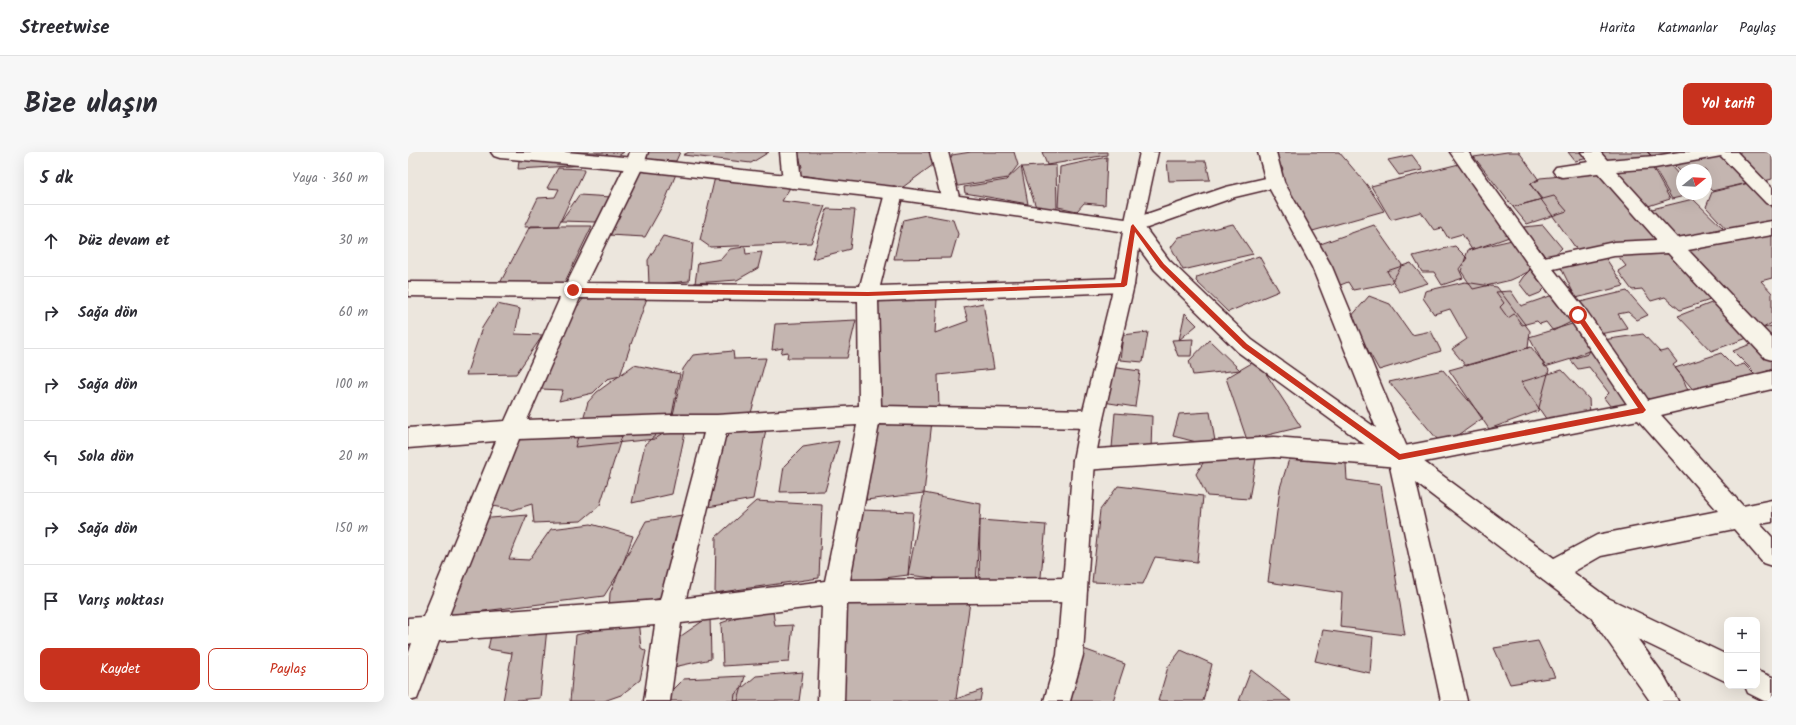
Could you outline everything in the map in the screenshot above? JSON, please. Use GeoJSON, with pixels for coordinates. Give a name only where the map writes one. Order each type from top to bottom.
{"type":"FeatureCollection","features":[{"type":"Feature","properties":{"kind":"street"},"geometry":{"type":"LineString","coordinates":[[500,152],[637,158],[792,182],[951,200],[1133,226],[1232,191],[1275,182]]}},
{"type":"Feature","properties":{"kind":"street"},"geometry":{"type":"LineString","coordinates":[[789,152],[792,182]]}},
{"type":"Feature","properties":{"kind":"street"},"geometry":{"type":"LineString","coordinates":[[939,152],[951,200]]}},
{"type":"Feature","properties":{"kind":"street"},"geometry":{"type":"LineString","coordinates":[[1057,701],[1070,655],[1084,460],[1092,419],[1124,285],[1133,226],[1149,152]]}},
{"type":"Feature","properties":{"kind":"street"},"geometry":{"type":"LineString","coordinates":[[1267,152],[1275,182],[1322,266],[1399,457],[1454,701]]}},
{"type":"Feature","properties":{"kind":"street"},"geometry":{"type":"LineString","coordinates":[[1459,152],[1539,266],[1578,315],[1643,410],[1740,517],[1772,555]]}},
{"type":"Feature","properties":{"kind":"street"},"geometry":{"type":"LineString","coordinates":[[1590,152],[1673,246],[1772,352]]}},
{"type":"Feature","properties":{"kind":"street"},"geometry":{"type":"LineString","coordinates":[[1562,171],[1655,162],[1716,152]]}},
{"type":"Feature","properties":{"kind":"street"},"geometry":{"type":"LineString","coordinates":[[1727,152],[1772,199]]}},
{"type":"Feature","properties":{"kind":"street"},"geometry":{"type":"LineString","coordinates":[[408,690],[419,631],[512,430],[573,290],[637,158]]}},
{"type":"Feature","properties":{"kind":"street"},"geometry":{"type":"LineString","coordinates":[[831,701],[835,592],[870,415],[868,294],[894,193]]}},
{"type":"Feature","properties":{"kind":"street"},"geometry":{"type":"LineString","coordinates":[[1133,226],[1162,265],[1245,346],[1399,457],[1599,606],[1724,668]]}},
{"type":"Feature","properties":{"kind":"street"},"geometry":{"type":"LineString","coordinates":[[1539,266],[1614,248],[1673,246],[1772,228]]}},
{"type":"Feature","properties":{"kind":"street"},"geometry":{"type":"LineString","coordinates":[[408,290],[573,290],[868,294],[1124,285]]}},
{"type":"Feature","properties":{"kind":"street"},"geometry":{"type":"LineString","coordinates":[[1084,460],[1274,447],[1399,457],[1643,410],[1772,380]]}},
{"type":"Feature","properties":{"kind":"street"},"geometry":{"type":"LineString","coordinates":[[408,438],[512,430],[672,424],[717,424],[870,415],[1092,419]]}},
{"type":"Feature","properties":{"kind":"street"},"geometry":{"type":"LineString","coordinates":[[657,701],[670,612],[717,424]]}},
{"type":"Feature","properties":{"kind":"street"},"geometry":{"type":"LineString","coordinates":[[1552,572],[1597,546],[1772,511]]}},
{"type":"Feature","properties":{"kind":"street"},"geometry":{"type":"LineString","coordinates":[[419,631],[670,612],[835,592],[1075,590]]}},
{"type":"Feature","properties":{"kind":"street"},"geometry":{"type":"LineString","coordinates":[[1599,606],[1654,683],[1665,701]]}},
{"type":"Feature","properties":{"kind":"street"},"geometry":{"type":"LineString","coordinates":[[1760,685],[1772,691]]}},
{"type":"Feature","properties":{"kind":"building"},"geometry":{"type":"Polygon","coordinates":[[[520,152],[624,152],[606,164],[518,169],[520,152]]]}},
{"type":"Feature","properties":{"kind":"building"},"geometry":{"type":"Polygon","coordinates":[[[638,152],[680,152],[676,161],[638,159],[638,152]]]}},
{"type":"Feature","properties":{"kind":"building"},"geometry":{"type":"Polygon","coordinates":[[[689,152],[769,152],[751,163],[683,155],[689,152]]]}},
{"type":"Feature","properties":{"kind":"building"},"geometry":{"type":"Polygon","coordinates":[[[798,152],[939,152],[941,159],[899,190],[787,173],[802,167],[798,152]]]}},
{"type":"Feature","properties":{"kind":"building"},"geometry":{"type":"Polygon","coordinates":[[[971,152],[1014,152],[1018,165],[1008,178],[952,187],[947,167],[952,155],[971,152]]]}},
{"type":"Feature","properties":{"kind":"building"},"geometry":{"type":"Polygon","coordinates":[[[1042,152],[1107,152],[1107,155],[1047,165],[1042,152]]]}},
{"type":"Feature","properties":{"kind":"building"},"geometry":{"type":"Polygon","coordinates":[[[1275,152],[1339,152],[1367,185],[1384,211],[1309,232],[1277,179],[1283,169],[1274,157],[1275,152]]]}},
{"type":"Feature","properties":{"kind":"building"},"geometry":{"type":"Polygon","coordinates":[[[1507,152],[1519,152],[1539,180],[1530,184],[1542,199],[1513,207],[1474,157],[1507,152]]]}},
{"type":"Feature","properties":{"kind":"building"},"geometry":{"type":"Polygon","coordinates":[[[1568,152],[1584,152],[1589,158],[1575,161],[1568,152]]]}},
{"type":"Feature","properties":{"kind":"building"},"geometry":{"type":"Polygon","coordinates":[[[1600,152],[1648,152],[1654,158],[1612,165],[1600,152]]]}},
{"type":"Feature","properties":{"kind":"building"},"geometry":{"type":"Polygon","coordinates":[[[1647,152],[1712,152],[1658,162],[1647,152]]]}},
{"type":"Feature","properties":{"kind":"building"},"geometry":{"type":"Polygon","coordinates":[[[1735,152],[1772,152],[1772,179],[1761,182],[1735,152]]]}},
{"type":"Feature","properties":{"kind":"building"},"geometry":{"type":"Polygon","coordinates":[[[1724,154],[1752,182],[1712,191],[1712,164],[1676,164],[1676,167],[1675,166],[1676,160],[1724,154]]]}},
{"type":"Feature","properties":{"kind":"building"},"geometry":{"type":"Polygon","coordinates":[[[1412,155],[1423,170],[1399,175],[1388,160],[1412,155]]]}},
{"type":"Feature","properties":{"kind":"building"},"geometry":{"type":"Polygon","coordinates":[[[1107,157],[1105,205],[1084,203],[1077,211],[1058,207],[1060,167],[1107,157]]]}},
{"type":"Feature","properties":{"kind":"building"},"geometry":{"type":"Polygon","coordinates":[[[1167,161],[1206,161],[1210,180],[1169,181],[1167,161]]]}},
{"type":"Feature","properties":{"kind":"building"},"geometry":{"type":"Polygon","coordinates":[[[1459,164],[1515,235],[1472,250],[1462,234],[1448,238],[1442,228],[1434,230],[1421,212],[1391,220],[1371,186],[1459,164]]]}},
{"type":"Feature","properties":{"kind":"building"},"geometry":{"type":"Polygon","coordinates":[[[1669,164],[1676,172],[1676,198],[1672,199],[1653,166],[1669,164]]]}},
{"type":"Feature","properties":{"kind":"building"},"geometry":{"type":"Polygon","coordinates":[[[1056,165],[1057,209],[1037,210],[1022,167],[1056,165]]]}},
{"type":"Feature","properties":{"kind":"building"},"geometry":{"type":"Polygon","coordinates":[[[1651,165],[1670,199],[1642,208],[1615,180],[1621,167],[1651,165]]]}},
{"type":"Feature","properties":{"kind":"building"},"geometry":{"type":"Polygon","coordinates":[[[1021,166],[1028,204],[965,193],[964,187],[1006,180],[1021,166]]]}},
{"type":"Feature","properties":{"kind":"building"},"geometry":{"type":"Polygon","coordinates":[[[558,168],[585,169],[558,226],[524,227],[538,198],[555,197],[559,189],[547,188],[558,168]]]}},
{"type":"Feature","properties":{"kind":"building"},"geometry":{"type":"Polygon","coordinates":[[[635,171],[676,174],[665,201],[645,237],[608,235],[635,171]]]}},
{"type":"Feature","properties":{"kind":"building"},"geometry":{"type":"Polygon","coordinates":[[[1605,172],[1658,239],[1612,246],[1580,254],[1530,184],[1540,178],[1605,172]]]}},
{"type":"Feature","properties":{"kind":"building"},"geometry":{"type":"Polygon","coordinates":[[[715,177],[791,186],[782,201],[825,206],[811,243],[710,247],[700,240],[715,177]]]}},
{"type":"Feature","properties":{"kind":"building"},"geometry":{"type":"Polygon","coordinates":[[[1753,182],[1772,200],[1772,223],[1730,233],[1706,207],[1709,200],[1712,200],[1712,192],[1753,182]]]}},
{"type":"Feature","properties":{"kind":"building"},"geometry":{"type":"Polygon","coordinates":[[[579,195],[612,197],[596,222],[561,221],[579,195]]]}},
{"type":"Feature","properties":{"kind":"building"},"geometry":{"type":"Polygon","coordinates":[[[1554,196],[1567,211],[1527,224],[1513,207],[1554,196]]]}},
{"type":"Feature","properties":{"kind":"building"},"geometry":{"type":"Polygon","coordinates":[[[1694,200],[1723,228],[1677,240],[1648,210],[1694,200]]]}},
{"type":"Feature","properties":{"kind":"building"},"geometry":{"type":"Polygon","coordinates":[[[827,209],[855,210],[850,249],[812,259],[827,209]]]}},
{"type":"Feature","properties":{"kind":"building"},"geometry":{"type":"Polygon","coordinates":[[[926,215],[953,220],[958,234],[951,258],[894,259],[903,220],[926,215]]]}},
{"type":"Feature","properties":{"kind":"building"},"geometry":{"type":"Polygon","coordinates":[[[1233,224],[1253,254],[1183,270],[1171,247],[1179,237],[1233,224]]]}},
{"type":"Feature","properties":{"kind":"building"},"geometry":{"type":"Polygon","coordinates":[[[1374,225],[1402,265],[1391,283],[1353,290],[1348,282],[1333,288],[1312,247],[1374,225]]]}},
{"type":"Feature","properties":{"kind":"building"},"geometry":{"type":"Polygon","coordinates":[[[1543,225],[1562,248],[1548,261],[1539,248],[1531,249],[1522,236],[1524,227],[1543,225]]]}},
{"type":"Feature","properties":{"kind":"building"},"geometry":{"type":"Polygon","coordinates":[[[530,226],[592,226],[562,288],[499,285],[530,226]]]}},
{"type":"Feature","properties":{"kind":"building"},"geometry":{"type":"Polygon","coordinates":[[[1772,232],[1772,278],[1761,281],[1772,293],[1772,323],[1761,329],[1734,304],[1740,302],[1721,291],[1678,248],[1772,232]]]}},
{"type":"Feature","properties":{"kind":"building"},"geometry":{"type":"Polygon","coordinates":[[[663,236],[693,243],[689,281],[649,285],[648,260],[663,236]]]}},
{"type":"Feature","properties":{"kind":"building"},"geometry":{"type":"Polygon","coordinates":[[[1512,240],[1533,264],[1528,272],[1511,280],[1473,289],[1461,271],[1468,250],[1512,240]]]}},
{"type":"Feature","properties":{"kind":"building"},"geometry":{"type":"Polygon","coordinates":[[[1455,246],[1467,258],[1459,269],[1463,278],[1442,285],[1434,272],[1422,272],[1413,256],[1455,246]]]}},
{"type":"Feature","properties":{"kind":"building"},"geometry":{"type":"Polygon","coordinates":[[[745,247],[746,254],[762,252],[758,268],[737,280],[695,283],[698,263],[721,259],[730,249],[745,247]]]}},
{"type":"Feature","properties":{"kind":"building"},"geometry":{"type":"Polygon","coordinates":[[[1671,248],[1719,297],[1680,310],[1665,297],[1651,301],[1642,289],[1632,290],[1618,271],[1626,266],[1615,252],[1671,248]]]}},
{"type":"Feature","properties":{"kind":"building"},"geometry":{"type":"Polygon","coordinates":[[[1603,254],[1624,286],[1576,298],[1559,264],[1603,254]]]}},
{"type":"Feature","properties":{"kind":"building"},"geometry":{"type":"Polygon","coordinates":[[[1259,256],[1279,291],[1228,312],[1196,281],[1197,277],[1259,256]]]}},
{"type":"Feature","properties":{"kind":"building"},"geometry":{"type":"Polygon","coordinates":[[[1411,263],[1428,283],[1399,292],[1387,271],[1411,263]]]}},
{"type":"Feature","properties":{"kind":"building"},"geometry":{"type":"Polygon","coordinates":[[[1534,266],[1548,285],[1540,293],[1530,297],[1519,283],[1534,266]]]}},
{"type":"Feature","properties":{"kind":"building"},"geometry":{"type":"Polygon","coordinates":[[[1465,282],[1497,287],[1530,331],[1528,348],[1466,366],[1452,349],[1467,339],[1450,309],[1434,314],[1423,298],[1425,291],[1465,282]]]}},
{"type":"Feature","properties":{"kind":"building"},"geometry":{"type":"Polygon","coordinates":[[[1511,291],[1521,306],[1553,295],[1573,321],[1553,331],[1546,322],[1540,324],[1537,321],[1522,325],[1514,314],[1508,318],[1500,307],[1504,303],[1496,292],[1511,291]]]}},
{"type":"Feature","properties":{"kind":"building"},"geometry":{"type":"Polygon","coordinates":[[[1627,291],[1648,315],[1637,320],[1628,312],[1618,314],[1628,329],[1599,334],[1576,303],[1627,291]]]}},
{"type":"Feature","properties":{"kind":"building"},"geometry":{"type":"Polygon","coordinates":[[[587,294],[648,295],[620,376],[607,379],[593,393],[559,401],[563,390],[541,389],[573,312],[587,294]]]}},
{"type":"Feature","properties":{"kind":"building"},"geometry":{"type":"Polygon","coordinates":[[[1369,296],[1390,304],[1412,335],[1431,331],[1441,351],[1379,370],[1350,318],[1369,296]]]}},
{"type":"Feature","properties":{"kind":"building"},"geometry":{"type":"Polygon","coordinates":[[[937,299],[935,333],[968,321],[964,307],[983,303],[994,369],[938,375],[939,408],[875,406],[875,301],[937,299]]]}},
{"type":"Feature","properties":{"kind":"building"},"geometry":{"type":"Polygon","coordinates":[[[1719,300],[1753,336],[1711,351],[1678,316],[1719,300]]]}},
{"type":"Feature","properties":{"kind":"building"},"geometry":{"type":"Polygon","coordinates":[[[497,304],[520,309],[515,334],[543,335],[516,374],[466,375],[482,328],[497,304]]]}},
{"type":"Feature","properties":{"kind":"building"},"geometry":{"type":"Polygon","coordinates":[[[1185,313],[1197,325],[1179,340],[1185,313]]]}},
{"type":"Feature","properties":{"kind":"building"},"geometry":{"type":"Polygon","coordinates":[[[856,320],[847,358],[787,358],[788,352],[781,353],[783,348],[772,350],[775,324],[856,320]]]}},
{"type":"Feature","properties":{"kind":"building"},"geometry":{"type":"Polygon","coordinates":[[[1572,324],[1592,347],[1588,354],[1545,367],[1529,337],[1572,324]]]}},
{"type":"Feature","properties":{"kind":"building"},"geometry":{"type":"Polygon","coordinates":[[[1772,326],[1772,351],[1763,342],[1764,328],[1772,326]]]}},
{"type":"Feature","properties":{"kind":"building"},"geometry":{"type":"Polygon","coordinates":[[[1148,332],[1143,362],[1120,360],[1123,335],[1148,332]]]}},
{"type":"Feature","properties":{"kind":"building"},"geometry":{"type":"Polygon","coordinates":[[[1643,334],[1660,352],[1668,350],[1677,362],[1673,365],[1682,376],[1689,393],[1644,403],[1596,341],[1643,334]]]}},
{"type":"Feature","properties":{"kind":"building"},"geometry":{"type":"Polygon","coordinates":[[[1193,339],[1191,356],[1178,356],[1172,340],[1193,339]]]}},
{"type":"Feature","properties":{"kind":"building"},"geometry":{"type":"Polygon","coordinates":[[[1209,340],[1240,370],[1193,375],[1189,361],[1209,340]]]}},
{"type":"Feature","properties":{"kind":"building"},"geometry":{"type":"Polygon","coordinates":[[[1761,340],[1772,350],[1772,369],[1757,375],[1733,351],[1761,340]]]}},
{"type":"Feature","properties":{"kind":"building"},"geometry":{"type":"Polygon","coordinates":[[[1531,347],[1549,370],[1538,411],[1489,429],[1449,370],[1531,347]]]}},
{"type":"Feature","properties":{"kind":"building"},"geometry":{"type":"Polygon","coordinates":[[[1595,348],[1637,409],[1614,411],[1604,398],[1609,393],[1589,367],[1578,369],[1570,359],[1595,348]]]}},
{"type":"Feature","properties":{"kind":"building"},"geometry":{"type":"Polygon","coordinates":[[[733,351],[734,359],[766,358],[751,413],[671,424],[683,369],[693,355],[733,351]]]}},
{"type":"Feature","properties":{"kind":"building"},"geometry":{"type":"Polygon","coordinates":[[[1721,353],[1735,367],[1744,364],[1756,376],[1723,382],[1695,392],[1675,368],[1721,353]]]}},
{"type":"Feature","properties":{"kind":"building"},"geometry":{"type":"Polygon","coordinates":[[[1257,360],[1301,427],[1247,440],[1226,378],[1257,360]]]}},
{"type":"Feature","properties":{"kind":"building"},"geometry":{"type":"Polygon","coordinates":[[[634,365],[680,374],[669,430],[655,439],[575,447],[588,402],[597,392],[634,365]]]}},
{"type":"Feature","properties":{"kind":"building"},"geometry":{"type":"Polygon","coordinates":[[[1110,367],[1140,371],[1135,407],[1103,402],[1110,367]]]}},
{"type":"Feature","properties":{"kind":"building"},"geometry":{"type":"Polygon","coordinates":[[[1443,370],[1483,418],[1443,446],[1389,382],[1443,370]]]}},
{"type":"Feature","properties":{"kind":"building"},"geometry":{"type":"Polygon","coordinates":[[[1562,370],[1589,399],[1590,415],[1553,429],[1521,382],[1562,370]]]}},
{"type":"Feature","properties":{"kind":"building"},"geometry":{"type":"Polygon","coordinates":[[[1210,412],[1216,447],[1173,436],[1179,414],[1210,412]]]}},
{"type":"Feature","properties":{"kind":"building"},"geometry":{"type":"Polygon","coordinates":[[[1115,413],[1152,416],[1151,451],[1112,448],[1115,413]]]}},
{"type":"Feature","properties":{"kind":"building"},"geometry":{"type":"Polygon","coordinates":[[[874,421],[932,421],[924,493],[866,500],[874,421]]]}},
{"type":"Feature","properties":{"kind":"building"},"geometry":{"type":"Polygon","coordinates":[[[686,428],[672,494],[632,503],[645,444],[662,430],[686,428]]]}},
{"type":"Feature","properties":{"kind":"building"},"geometry":{"type":"Polygon","coordinates":[[[766,429],[753,499],[708,507],[719,445],[732,432],[766,429]]]}},
{"type":"Feature","properties":{"kind":"building"},"geometry":{"type":"Polygon","coordinates":[[[527,434],[622,436],[600,505],[581,521],[534,523],[532,504],[513,510],[477,503],[496,456],[527,434]]]}},
{"type":"Feature","properties":{"kind":"building"},"geometry":{"type":"Polygon","coordinates":[[[839,441],[825,491],[780,492],[784,466],[803,447],[839,441]]]}},
{"type":"Feature","properties":{"kind":"building"},"geometry":{"type":"Polygon","coordinates":[[[1210,452],[1256,459],[1249,499],[1207,496],[1196,474],[1210,452]]]}},
{"type":"Feature","properties":{"kind":"building"},"geometry":{"type":"Polygon","coordinates":[[[1289,459],[1346,463],[1347,480],[1381,485],[1405,635],[1340,627],[1342,593],[1268,582],[1280,488],[1289,459]]]}},
{"type":"Feature","properties":{"kind":"building"},"geometry":{"type":"Polygon","coordinates":[[[1118,486],[1203,496],[1197,562],[1155,557],[1143,584],[1092,582],[1100,510],[1118,486]]]}},
{"type":"Feature","properties":{"kind":"building"},"geometry":{"type":"Polygon","coordinates":[[[924,493],[981,504],[976,583],[908,575],[924,493]]]}},
{"type":"Feature","properties":{"kind":"building"},"geometry":{"type":"Polygon","coordinates":[[[756,501],[822,505],[819,578],[715,593],[716,537],[756,501]]]}},
{"type":"Feature","properties":{"kind":"building"},"geometry":{"type":"Polygon","coordinates":[[[861,510],[913,512],[908,575],[845,583],[861,510]]]}},
{"type":"Feature","properties":{"kind":"building"},"geometry":{"type":"Polygon","coordinates":[[[688,514],[666,597],[609,610],[610,593],[622,565],[646,521],[688,514]]]}},
{"type":"Feature","properties":{"kind":"building"},"geometry":{"type":"Polygon","coordinates":[[[527,515],[509,559],[529,560],[551,529],[591,524],[633,536],[621,569],[604,596],[436,617],[479,519],[527,515]]]}},
{"type":"Feature","properties":{"kind":"building"},"geometry":{"type":"Polygon","coordinates":[[[980,520],[1046,525],[1040,587],[979,585],[980,520]]]}},
{"type":"Feature","properties":{"kind":"building"},"geometry":{"type":"Polygon","coordinates":[[[971,595],[956,699],[982,690],[980,701],[840,701],[847,626],[847,599],[971,595]]]}},
{"type":"Feature","properties":{"kind":"building"},"geometry":{"type":"Polygon","coordinates":[[[772,605],[775,626],[793,625],[789,662],[723,666],[721,623],[772,605]]]}},
{"type":"Feature","properties":{"kind":"building"},"geometry":{"type":"Polygon","coordinates":[[[710,616],[711,659],[669,668],[668,645],[710,616]]]}},
{"type":"Feature","properties":{"kind":"building"},"geometry":{"type":"Polygon","coordinates":[[[638,620],[641,648],[646,651],[640,680],[621,695],[604,701],[570,701],[576,635],[638,620]]]}},
{"type":"Feature","properties":{"kind":"building"},"geometry":{"type":"Polygon","coordinates":[[[547,628],[540,698],[503,701],[512,653],[488,649],[492,630],[547,628]]]}},
{"type":"Feature","properties":{"kind":"building"},"geometry":{"type":"Polygon","coordinates":[[[1323,630],[1373,637],[1370,673],[1315,661],[1323,630]]]}},
{"type":"Feature","properties":{"kind":"building"},"geometry":{"type":"Polygon","coordinates":[[[1538,641],[1555,677],[1510,684],[1494,648],[1538,641]]]}},
{"type":"Feature","properties":{"kind":"building"},"geometry":{"type":"Polygon","coordinates":[[[1078,647],[1125,664],[1113,701],[1062,701],[1078,647]]]}},
{"type":"Feature","properties":{"kind":"building"},"geometry":{"type":"Polygon","coordinates":[[[1181,650],[1212,664],[1203,701],[1158,701],[1168,667],[1181,650]]]}},
{"type":"Feature","properties":{"kind":"building"},"geometry":{"type":"Polygon","coordinates":[[[1251,670],[1291,701],[1239,701],[1251,670]]]}},
{"type":"Feature","properties":{"kind":"building"},"geometry":{"type":"Polygon","coordinates":[[[803,672],[799,701],[734,701],[735,694],[756,676],[803,672]]]}},
{"type":"Feature","properties":{"kind":"building"},"geometry":{"type":"Polygon","coordinates":[[[745,676],[738,701],[663,701],[663,699],[683,679],[745,676]]]}},
{"type":"Feature","properties":{"kind":"route"},"geometry":{"type":"LineString","coordinates":[[573,290],[868,294],[1124,285],[1133,226],[1162,265],[1245,346],[1399,457],[1643,410],[1578,315]]}}]}
